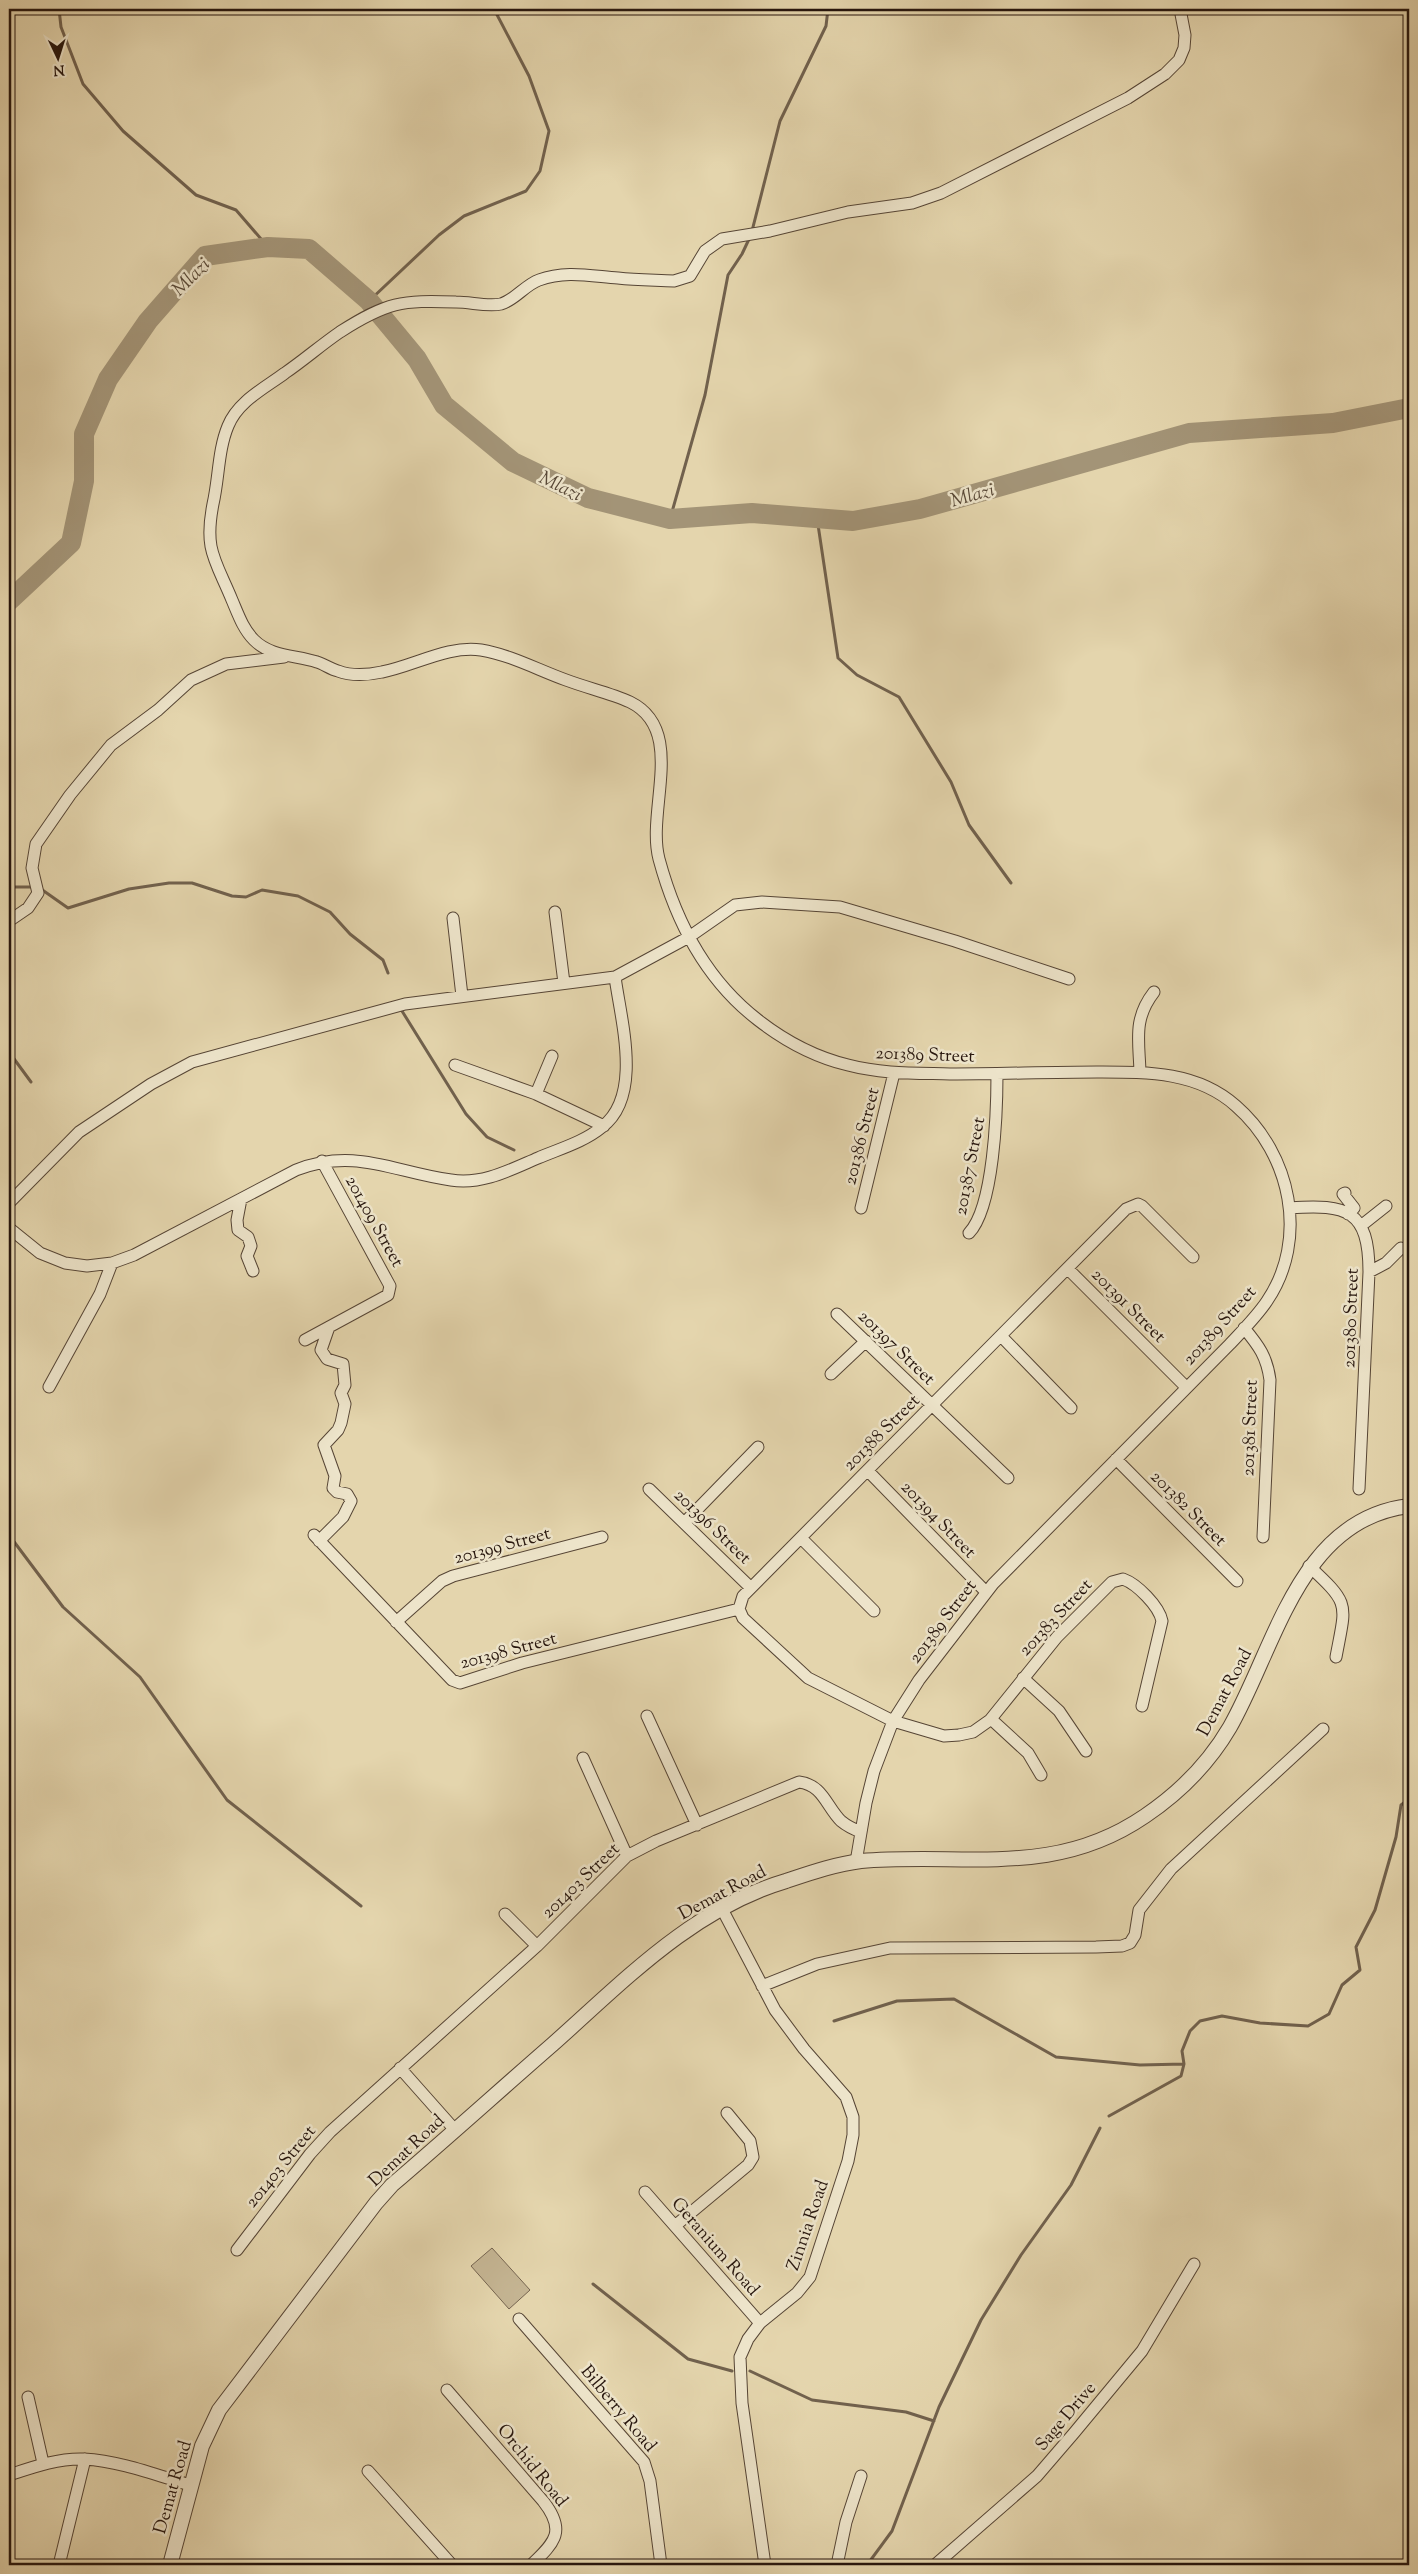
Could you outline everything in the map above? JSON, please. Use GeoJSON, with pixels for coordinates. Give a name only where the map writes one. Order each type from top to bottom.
{"type":"FeatureCollection","features":[{"type":"Feature","properties":{"kind":"street"},"geometry":{"type":"LineString","coordinates":[[286,656],[259,645],[246,629],[215,562],[208,539],[208,528],[222,444],[231,418],[260,390],[333,337],[376,310],[405,301],[452,301],[496,305],[508,301],[536,281],[549,277],[573,274],[683,280],[690,276],[706,251],[722,239],[770,231],[848,212],[912,203],[941,193],[1128,98],[1165,74],[1179,60],[1184,48],[1185,35],[1180,9]]}},
{"type":"Feature","properties":{"kind":"street","name":"201389 Street"},"geometry":{"type":"LineString","coordinates":[[286,656],[316,662],[339,672],[358,675],[381,673],[459,650],[478,649],[514,659],[546,673],[629,702],[647,713],[659,736],[662,753],[656,831],[658,855],[675,910],[689,937],[717,982],[738,1003],[775,1033],[821,1057],[846,1065],[894,1073],[1140,1072],[1187,1079],[1223,1096],[1238,1107],[1254,1124],[1279,1163],[1290,1208],[1290,1234],[1283,1268],[1267,1301],[1244,1328],[1116,1459],[1077,1496],[986,1592],[919,1680],[893,1721],[869,1787],[856,1862]]}},
{"type":"Feature","properties":{"kind":"street"},"geometry":{"type":"LineString","coordinates":[[9,921],[28,908],[38,893],[32,868],[36,844],[70,795],[111,745],[158,710],[191,680],[226,664],[286,656]]}},
{"type":"Feature","properties":{"kind":"street"},"geometry":{"type":"LineString","coordinates":[[9,1204],[78,1132],[137,1093],[186,1065],[387,1007],[614,977],[689,937],[735,905],[762,902],[830,905],[955,941],[1069,979]]}},
{"type":"Feature","properties":{"kind":"street"},"geometry":{"type":"LineString","coordinates":[[554,912],[564,983]]}},
{"type":"Feature","properties":{"kind":"street"},"geometry":{"type":"LineString","coordinates":[[452,918],[462,996]]}},
{"type":"Feature","properties":{"kind":"street"},"geometry":{"type":"LineString","coordinates":[[9,1228],[40,1253],[65,1264],[87,1266],[112,1263],[134,1255],[296,1170],[322,1161],[353,1159],[452,1180],[470,1181],[504,1173],[587,1137],[604,1126],[620,1107],[626,1081],[614,977]]}},
{"type":"Feature","properties":{"kind":"street"},"geometry":{"type":"LineString","coordinates":[[1140,1072],[1138,1022],[1140,1013],[1154,992]]}},
{"type":"Feature","properties":{"kind":"street"},"geometry":{"type":"LineString","coordinates":[[536,1094],[552,1056]]}},
{"type":"Feature","properties":{"kind":"street"},"geometry":{"type":"LineString","coordinates":[[455,1065],[536,1094],[604,1126]]}},
{"type":"Feature","properties":{"kind":"street","name":"201386 Street"},"geometry":{"type":"LineString","coordinates":[[861,1208],[894,1073]]}},
{"type":"Feature","properties":{"kind":"street","name":"201387 Street"},"geometry":{"type":"LineString","coordinates":[[969,1233],[980,1219],[996,1135],[997,1074]]}},
{"type":"Feature","properties":{"kind":"street","name":"201409 Street"},"geometry":{"type":"LineString","coordinates":[[305,1340],[388,1295],[390,1290],[390,1286],[322,1161]]}},
{"type":"Feature","properties":{"kind":"street"},"geometry":{"type":"LineString","coordinates":[[1345,1192],[1343,1194],[1354,1208],[1348,1214]]}},
{"type":"Feature","properties":{"kind":"street"},"geometry":{"type":"LineString","coordinates":[[241,1199],[237,1220],[238,1230],[248,1237],[251,1246],[247,1256],[253,1271]]}},
{"type":"Feature","properties":{"kind":"street","name":"201388 Street"},"geometry":{"type":"LineString","coordinates":[[739,1608],[743,1596],[1126,1209],[1138,1204],[1155,1218],[1193,1257]]}},
{"type":"Feature","properties":{"kind":"street"},"geometry":{"type":"LineString","coordinates":[[1290,1208],[1314,1207],[1333,1209],[1348,1214],[1362,1225],[1386,1206]]}},
{"type":"Feature","properties":{"kind":"street","name":"201380 Street"},"geometry":{"type":"LineString","coordinates":[[1358,1489],[1369,1272],[1369,1250],[1362,1225]]}},
{"type":"Feature","properties":{"kind":"street"},"geometry":{"type":"LineString","coordinates":[[1369,1272],[1386,1263],[1400,1248]]}},
{"type":"Feature","properties":{"kind":"street"},"geometry":{"type":"LineString","coordinates":[[48,1387],[100,1294],[112,1263]]}},
{"type":"Feature","properties":{"kind":"street","name":"201391 Street"},"geometry":{"type":"LineString","coordinates":[[1068,1269],[1186,1387]]}},
{"type":"Feature","properties":{"kind":"street","name":"201397 Street"},"geometry":{"type":"LineString","coordinates":[[837,1314],[934,1404],[1008,1478]]}},
{"type":"Feature","properties":{"kind":"street","name":"201398 Street"},"geometry":{"type":"LineString","coordinates":[[329,1327],[321,1350],[327,1359],[342,1364],[346,1385],[342,1393],[345,1404],[338,1430],[324,1445],[335,1476],[333,1488],[337,1492],[347,1494],[351,1501],[343,1517],[316,1538],[452,1680],[460,1683],[522,1663],[739,1608]]}},
{"type":"Feature","properties":{"kind":"street","name":"201381 Street"},"geometry":{"type":"LineString","coordinates":[[1244,1328],[1262,1350],[1268,1362],[1270,1380],[1263,1537]]}},
{"type":"Feature","properties":{"kind":"street"},"geometry":{"type":"LineString","coordinates":[[1001,1336],[1071,1408]]}},
{"type":"Feature","properties":{"kind":"street"},"geometry":{"type":"LineString","coordinates":[[831,1374],[866,1341]]}},
{"type":"Feature","properties":{"kind":"street"},"geometry":{"type":"LineString","coordinates":[[685,1522],[758,1447]]}},
{"type":"Feature","properties":{"kind":"street","name":"201382 Street"},"geometry":{"type":"LineString","coordinates":[[1116,1459],[1237,1581]]}},
{"type":"Feature","properties":{"kind":"street","name":"201394 Street"},"geometry":{"type":"LineString","coordinates":[[868,1471],[986,1592]]}},
{"type":"Feature","properties":{"kind":"street","name":"201396 Street"},"geometry":{"type":"LineString","coordinates":[[649,1489],[751,1588]]}},
{"type":"Feature","properties":{"kind":"street","name":"Demat Road"},"geometry":{"type":"LineString","coordinates":[[170,2565],[190,2485],[208,2431],[232,2391],[376,2203],[392,2186],[649,1958],[704,1918],[780,1882],[856,1862],[891,1859],[1027,1859],[1083,1848],[1144,1818],[1174,1795],[1221,1742],[1241,1707],[1309,1566],[1333,1540],[1355,1524],[1392,1509],[1409,1506]]}},
{"type":"Feature","properties":{"kind":"street","name":"201399 Street"},"geometry":{"type":"LineString","coordinates":[[396,1622],[442,1581],[453,1576],[602,1537]]}},
{"type":"Feature","properties":{"kind":"street"},"geometry":{"type":"LineString","coordinates":[[801,1538],[874,1611]]}},
{"type":"Feature","properties":{"kind":"street"},"geometry":{"type":"LineString","coordinates":[[1309,1566],[1335,1590],[1343,1603],[1344,1614],[1336,1657]]}},
{"type":"Feature","properties":{"kind":"street","name":"201383 Street"},"geometry":{"type":"LineString","coordinates":[[893,1721],[944,1736],[973,1732],[991,1718],[1057,1637],[1112,1582],[1123,1578],[1161,1614],[1162,1621],[1142,1706]]}},
{"type":"Feature","properties":{"kind":"street"},"geometry":{"type":"LineString","coordinates":[[739,1608],[743,1618],[808,1678],[893,1721]]}},
{"type":"Feature","properties":{"kind":"street"},"geometry":{"type":"LineString","coordinates":[[1023,1678],[1059,1711],[1086,1751]]}},
{"type":"Feature","properties":{"kind":"street"},"geometry":{"type":"LineString","coordinates":[[647,1716],[697,1825]]}},
{"type":"Feature","properties":{"kind":"street"},"geometry":{"type":"LineString","coordinates":[[991,1718],[1028,1754],[1041,1775]]}},
{"type":"Feature","properties":{"kind":"street"},"geometry":{"type":"LineString","coordinates":[[762,1986],[817,1964],[890,1948],[1096,1948],[1122,1946],[1130,1943],[1136,1935],[1139,1910],[1171,1869],[1323,1729]]}},
{"type":"Feature","properties":{"kind":"street"},"geometry":{"type":"LineString","coordinates":[[583,1758],[627,1856]]}},
{"type":"Feature","properties":{"kind":"street","name":"201403 Street"},"geometry":{"type":"LineString","coordinates":[[236,2250],[310,2154],[330,2132],[537,1946],[627,1856],[650,1844],[799,1782],[813,1786],[828,1801],[839,1819],[847,1826],[861,1832]]}},
{"type":"Feature","properties":{"kind":"street","name":"Zinnia Road"},"geometry":{"type":"LineString","coordinates":[[722,1909],[762,1986],[790,2031],[846,2097],[851,2107],[853,2125],[848,2161],[810,2277],[796,2293],[760,2323],[744,2347],[740,2365],[742,2403],[764,2565]]}},
{"type":"Feature","properties":{"kind":"street"},"geometry":{"type":"LineString","coordinates":[[505,1914],[537,1946]]}},
{"type":"Feature","properties":{"kind":"street"},"geometry":{"type":"LineString","coordinates":[[400,2068],[455,2130]]}},
{"type":"Feature","properties":{"kind":"street"},"geometry":{"type":"LineString","coordinates":[[676,2225],[748,2165],[753,2157],[750,2140],[727,2113]]}},
{"type":"Feature","properties":{"kind":"street","name":"Geranium Road"},"geometry":{"type":"LineString","coordinates":[[645,2192],[676,2225],[760,2323]]}},
{"type":"Feature","properties":{"kind":"street","name":"Sage Drive"},"geometry":{"type":"LineString","coordinates":[[935,2565],[1037,2476],[1142,2351],[1194,2264]]}},
{"type":"Feature","properties":{"kind":"street","name":"Bilberry Road"},"geometry":{"type":"LineString","coordinates":[[519,2319],[644,2462],[650,2481],[661,2565]]}},
{"type":"Feature","properties":{"kind":"street","name":"Orchid Road"},"geometry":{"type":"LineString","coordinates":[[447,2390],[544,2500],[556,2519],[556,2532],[552,2544],[532,2565]]}},
{"type":"Feature","properties":{"kind":"street"},"geometry":{"type":"LineString","coordinates":[[28,2397],[43,2463]]}},
{"type":"Feature","properties":{"kind":"street"},"geometry":{"type":"LineString","coordinates":[[9,2475],[43,2463],[85,2459],[104,2462],[190,2485]]}},
{"type":"Feature","properties":{"kind":"street"},"geometry":{"type":"LineString","coordinates":[[59,2565],[85,2459]]}},
{"type":"Feature","properties":{"kind":"street"},"geometry":{"type":"LineString","coordinates":[[368,2471],[452,2565]]}},
{"type":"Feature","properties":{"kind":"street"},"geometry":{"type":"LineString","coordinates":[[837,2565],[846,2522],[861,2476]]}},
{"type":"Feature","properties":{"kind":"shaded area"},"geometry":{"type":"Polygon","coordinates":[[[492,2248],[530,2290],[509,2309],[471,2266],[492,2248]]]}},
{"type":"Feature","properties":{"kind":"waterway"},"geometry":{"type":"LineString","coordinates":[[59,9],[61,27],[83,84],[123,131],[196,195],[236,210],[268,247]]}},
{"type":"Feature","properties":{"kind":"waterway"},"geometry":{"type":"LineString","coordinates":[[369,301],[439,235],[464,216],[526,191],[540,171],[549,131],[529,76],[494,9]]}},
{"type":"Feature","properties":{"kind":"waterway"},"geometry":{"type":"LineString","coordinates":[[752,231],[780,121],[826,26],[828,9]]}},
{"type":"Feature","properties":{"kind":"waterway"},"geometry":{"type":"LineString","coordinates":[[670,519],[705,395],[728,275],[742,254],[750,237]]}},
{"type":"Feature","properties":{"kind":"waterway","name":"Mlazi"},"geometry":{"type":"LineString","coordinates":[[9,601],[71,543],[84,481],[84,434],[108,379],[148,321],[205,256],[268,247],[309,249],[369,301],[417,359],[444,405],[513,462],[588,498],[670,519],[752,513],[853,521],[920,509],[1189,433],[1333,423],[1409,408]]}},
{"type":"Feature","properties":{"kind":"waterway"},"geometry":{"type":"LineString","coordinates":[[817,518],[838,658],[857,675],[899,697],[951,782],[969,825],[1011,883]]}},
{"type":"Feature","properties":{"kind":"waterway"},"geometry":{"type":"LineString","coordinates":[[41,889],[68,908],[129,889],[169,883],[192,883],[232,896],[246,897],[262,890],[298,896],[330,912],[350,934],[383,960],[388,973]]}},
{"type":"Feature","properties":{"kind":"waterway"},"geometry":{"type":"LineString","coordinates":[[9,887],[35,887]]}},
{"type":"Feature","properties":{"kind":"waterway"},"geometry":{"type":"LineString","coordinates":[[402,1011],[466,1114],[487,1137],[514,1150]]}},
{"type":"Feature","properties":{"kind":"waterway"},"geometry":{"type":"LineString","coordinates":[[9,1052],[31,1082]]}},
{"type":"Feature","properties":{"kind":"waterway"},"geometry":{"type":"LineString","coordinates":[[9,1535],[63,1607],[140,1677],[227,1800],[361,1906]]}},
{"type":"Feature","properties":{"kind":"waterway"},"geometry":{"type":"LineString","coordinates":[[1109,2116],[1181,2076],[1184,2064],[1182,2051],[1190,2031],[1200,2021],[1222,2016],[1260,2023],[1308,2026],[1329,2014],[1342,1985],[1360,1970],[1356,1947],[1375,1910],[1396,1837],[1401,1805],[1409,1799]]}},
{"type":"Feature","properties":{"kind":"waterway"},"geometry":{"type":"LineString","coordinates":[[834,2021],[897,2001],[954,1999],[1056,2057],[1140,2065],[1184,2064]]}},
{"type":"Feature","properties":{"kind":"waterway"},"geometry":{"type":"LineString","coordinates":[[867,2565],[892,2531],[939,2407],[981,2320],[1021,2255],[1071,2185],[1100,2128]]}},
{"type":"Feature","properties":{"kind":"waterway"},"geometry":{"type":"LineString","coordinates":[[593,2284],[688,2359],[732,2371]]}},
{"type":"Feature","properties":{"kind":"waterway"},"geometry":{"type":"LineString","coordinates":[[750,2371],[812,2400],[906,2412],[934,2421]]}}]}
